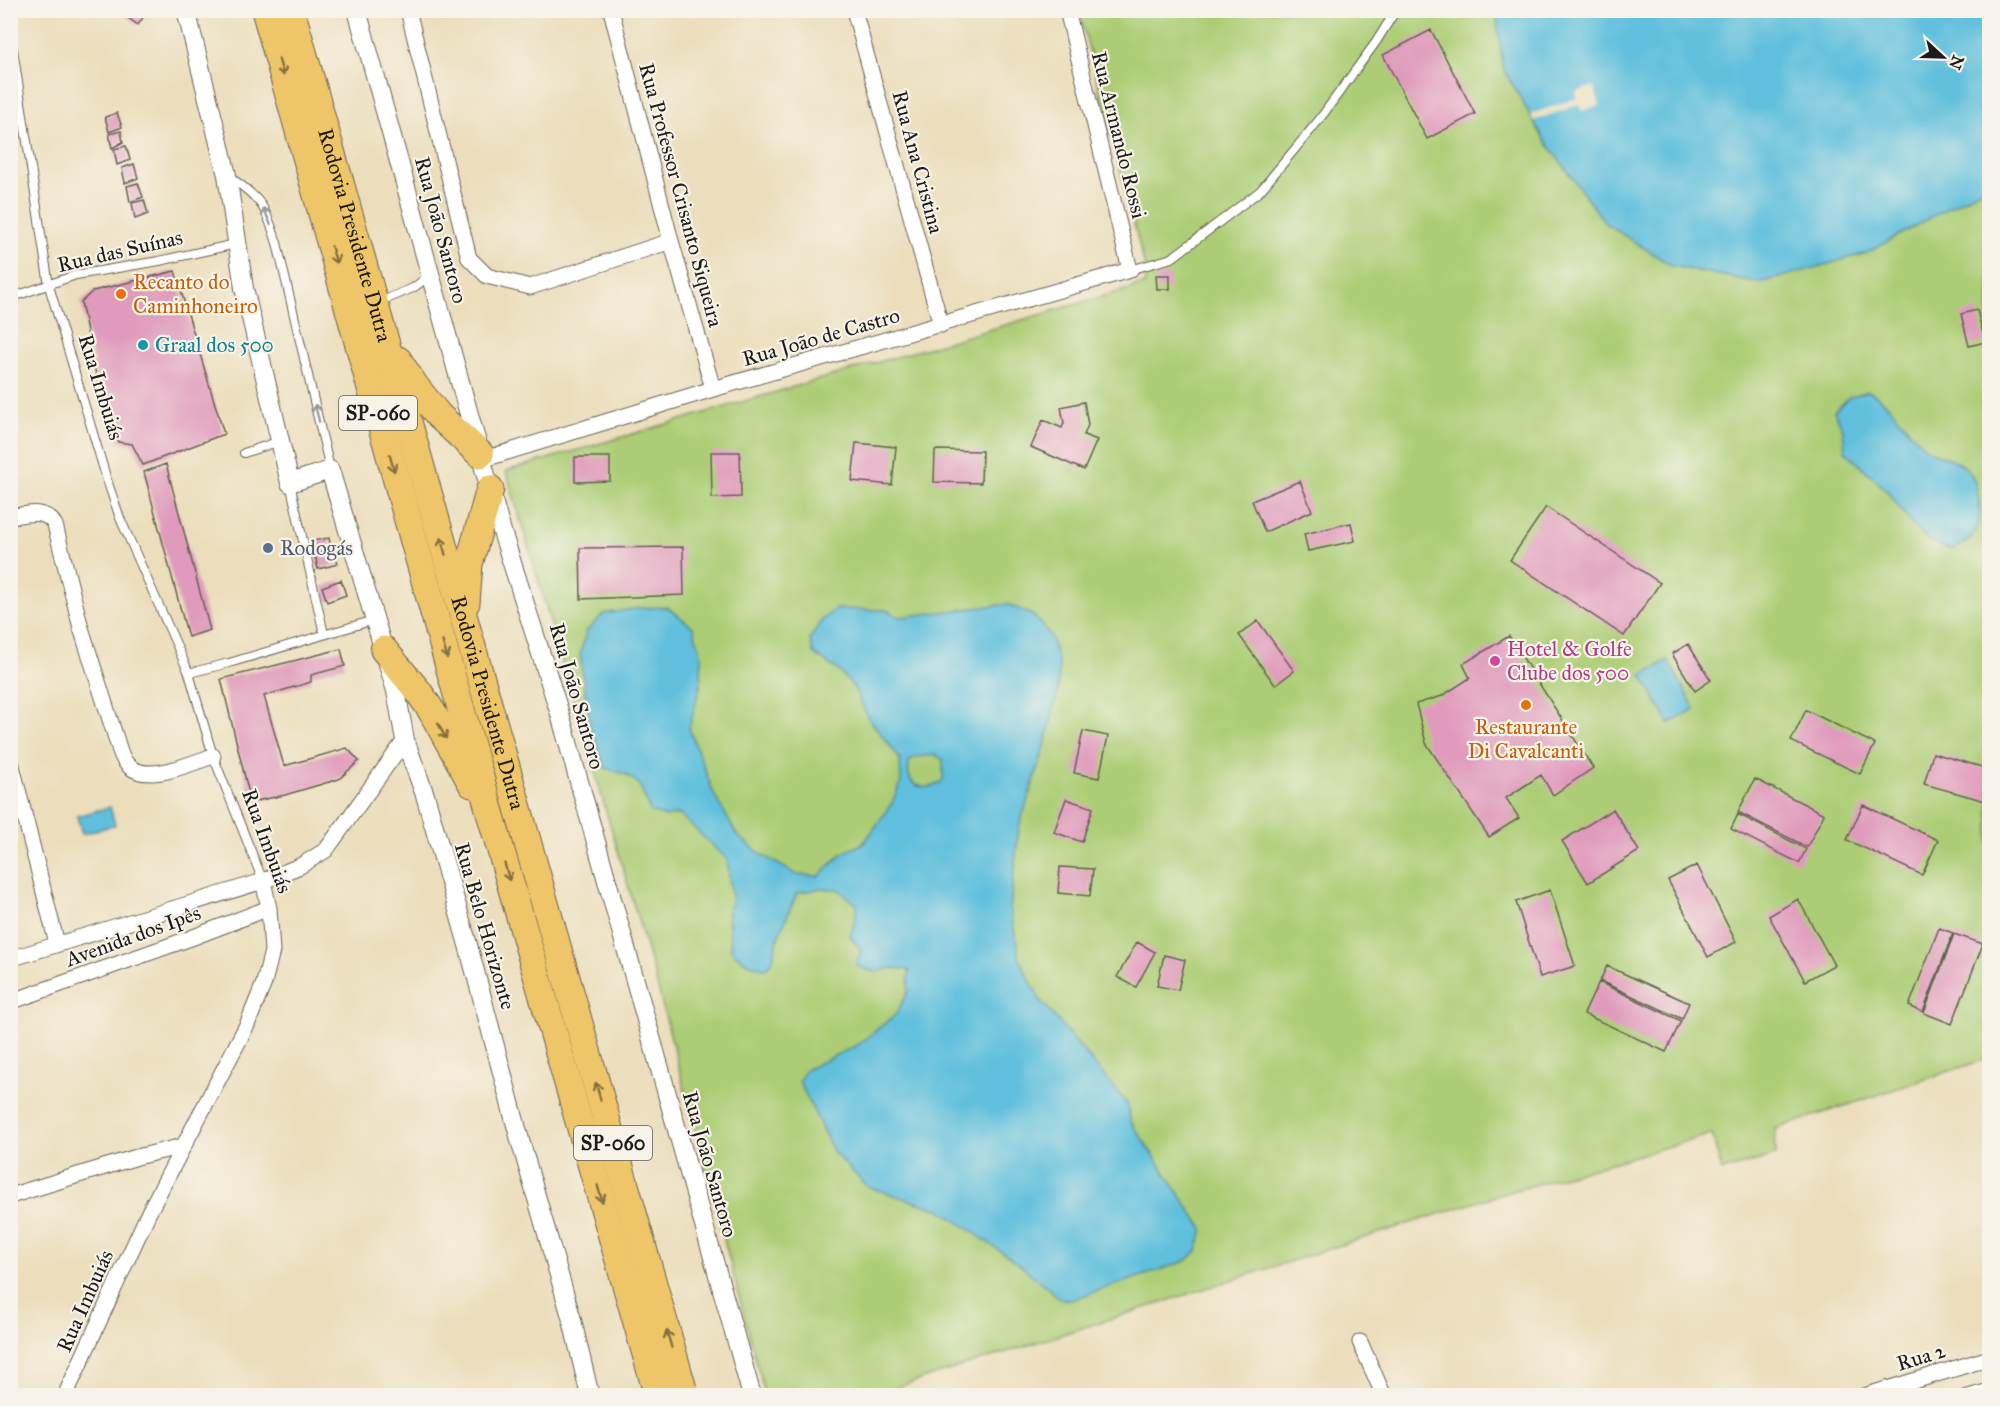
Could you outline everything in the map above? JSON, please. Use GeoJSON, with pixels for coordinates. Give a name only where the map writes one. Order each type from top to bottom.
{"type":"FeatureCollection","features":[{"type":"Feature","properties":{"kind":"highway","name":"Rodovia Presidente Dutra"},"geometry":{"type":"LineString","coordinates":[[265,10],[491,816],[658,1395]]}},
{"type":"Feature","properties":{"kind":"highway","name":"Rodovia Presidente Dutra"},"geometry":{"type":"LineString","coordinates":[[291,10],[685,1395]]}},
{"type":"Feature","properties":{"kind":"highway"},"geometry":{"type":"LineString","coordinates":[[383,336],[415,386],[439,416],[481,457]]}},
{"type":"Feature","properties":{"kind":"highway"},"geometry":{"type":"LineString","coordinates":[[465,622],[469,564],[490,489]]}},
{"type":"Feature","properties":{"kind":"highway"},"geometry":{"type":"LineString","coordinates":[[384,650],[430,710],[491,816]]}},
{"type":"Feature","properties":{"kind":"street"},"geometry":{"type":"LineString","coordinates":[[186,10],[227,176],[244,288],[290,483],[330,470]]}},
{"type":"Feature","properties":{"kind":"street","name":"Rua João Santoro"},"geometry":{"type":"LineString","coordinates":[[357,10],[490,489],[560,714],[752,1395]]}},
{"type":"Feature","properties":{"kind":"street"},"geometry":{"type":"LineString","coordinates":[[408,10],[469,258],[488,276],[530,287],[671,241]]}},
{"type":"Feature","properties":{"kind":"street","name":"Rua Professor Crisanto Siqueira"},"geometry":{"type":"LineString","coordinates":[[611,10],[671,241],[713,390]]}},
{"type":"Feature","properties":{"kind":"street","name":"Rua Ana Cristina"},"geometry":{"type":"LineString","coordinates":[[854,10],[941,325]]}},
{"type":"Feature","properties":{"kind":"street","name":"Rua Armando Rossi"},"geometry":{"type":"LineString","coordinates":[[1067,10],[1130,270]]}},
{"type":"Feature","properties":{"kind":"street","name":"Rua João de Castro"},"geometry":{"type":"LineString","coordinates":[[481,457],[1130,270]]}},
{"type":"Feature","properties":{"kind":"street","name":"Rua Belo Horizonte"},"geometry":{"type":"LineString","coordinates":[[330,470],[396,691],[405,740],[424,795],[468,945],[520,1140],[572,1320],[590,1395]]}},
{"type":"Feature","properties":{"kind":"street"},"geometry":{"type":"LineString","coordinates":[[10,517],[29,513],[40,514],[47,516],[55,525],[81,628],[125,762],[131,768],[144,773],[155,773],[213,756]]}},
{"type":"Feature","properties":{"kind":"street","name":"Avenida dos Ipês"},"geometry":{"type":"LineString","coordinates":[[10,959],[263,880],[300,866],[326,850],[405,740]]}},
{"type":"Feature","properties":{"kind":"street"},"geometry":{"type":"LineString","coordinates":[[10,758],[57,944]]}},
{"type":"Feature","properties":{"kind":"street","name":"Rua Imbuiás"},"geometry":{"type":"LineString","coordinates":[[65,1395],[149,1212],[247,1025],[264,983],[272,951],[269,908],[263,880]]}},
{"type":"Feature","properties":{"kind":"street","name":"Avenida dos Ipês"},"geometry":{"type":"LineString","coordinates":[[10,1002],[269,908]]}},
{"type":"Feature","properties":{"kind":"street"},"geometry":{"type":"LineString","coordinates":[[10,1196],[137,1157],[183,1146]]}},
{"type":"Feature","properties":{"kind":"street"},"geometry":{"type":"LineString","coordinates":[[1360,1342],[1384,1395]]}},
{"type":"Feature","properties":{"kind":"street","name":"Rua 2"},"geometry":{"type":"LineString","coordinates":[[1864,1395],[1989,1358]]}},
{"type":"Feature","properties":{"kind":"lane","name":"Rua João de Castro"},"geometry":{"type":"LineString","coordinates":[[1130,270],[1172,258],[1260,191],[1319,120],[1376,42],[1396,10]]}},
{"type":"Feature","properties":{"kind":"lane","name":"Rua Imbuiás"},"geometry":{"type":"LineString","coordinates":[[10,30],[49,286],[120,518],[189,673],[213,756],[263,880]]}},
{"type":"Feature","properties":{"kind":"lane"},"geometry":{"type":"LineString","coordinates":[[227,176],[249,190],[261,202],[268,215],[277,243],[330,470]]}},
{"type":"Feature","properties":{"kind":"lane","name":"Rua das Suínas"},"geometry":{"type":"LineString","coordinates":[[10,298],[76,275],[159,261],[237,243]]}},
{"type":"Feature","properties":{"kind":"lane"},"geometry":{"type":"LineString","coordinates":[[388,298],[413,288],[430,275]]}},
{"type":"Feature","properties":{"kind":"lane"},"geometry":{"type":"LineString","coordinates":[[293,313],[302,319]]}},
{"type":"Feature","properties":{"kind":"lane"},"geometry":{"type":"LineString","coordinates":[[244,453],[281,440]]}},
{"type":"Feature","properties":{"kind":"lane"},"geometry":{"type":"LineString","coordinates":[[290,483],[324,634]]}},
{"type":"Feature","properties":{"kind":"lane"},"geometry":{"type":"LineString","coordinates":[[189,673],[374,620]]}},
{"type":"Feature","properties":{"kind":"lane"},"geometry":{"type":"LineString","coordinates":[[1965,1395],[1989,1387]]}},
{"type":"Feature","properties":{"kind":"green space"},"geometry":{"type":"Polygon","coordinates":[[[1079,11],[1989,11],[1989,1058],[1775,1129],[1776,1155],[1722,1171],[1712,1134],[1492,1197],[872,1395],[765,1395],[655,977],[506,471],[1145,284],[1145,267],[1079,11]]]}},
{"type":"Feature","properties":{"kind":"water"},"geometry":{"type":"Polygon","coordinates":[[[1496,11],[1989,11],[1989,185],[1867,253],[1760,283],[1672,266],[1606,224],[1544,139],[1503,68],[1496,11]]]}},
{"type":"Feature","properties":{"kind":"water"},"geometry":{"type":"Polygon","coordinates":[[[1868,391],[1884,402],[1924,446],[1951,459],[1971,473],[1977,490],[1980,510],[1977,528],[1964,544],[1952,550],[1922,535],[1885,489],[1845,451],[1843,430],[1834,411],[1849,397],[1868,391]]]}},
{"type":"Feature","properties":{"kind":"water"},"geometry":{"type":"Polygon","coordinates":[[[1007,604],[1033,615],[1051,636],[1059,665],[1058,690],[1046,743],[1019,827],[1010,908],[1020,960],[1039,998],[1127,1103],[1131,1122],[1203,1229],[1197,1251],[1186,1261],[1071,1300],[1061,1299],[1019,1264],[941,1210],[868,1187],[834,1153],[799,1081],[805,1070],[859,1044],[896,1014],[908,992],[909,970],[893,968],[875,972],[856,966],[861,950],[850,937],[857,905],[838,889],[817,889],[797,893],[779,935],[772,962],[765,969],[745,962],[731,950],[728,913],[732,899],[727,859],[679,814],[666,817],[651,812],[639,784],[625,774],[605,768],[590,726],[580,655],[586,632],[603,614],[638,608],[667,607],[693,627],[702,657],[700,687],[689,728],[714,794],[737,835],[762,855],[797,875],[819,876],[843,853],[864,843],[892,803],[901,782],[900,759],[867,716],[855,689],[840,672],[813,653],[810,639],[822,620],[835,609],[887,610],[899,617],[1007,604]],[[936,755],[910,760],[911,780],[924,787],[939,783],[943,780],[943,760],[936,755]]]}},
{"type":"Feature","properties":{"kind":"water"},"geometry":{"type":"Polygon","coordinates":[[[1668,660],[1695,709],[1669,724],[1642,675],[1668,660]]]}},
{"type":"Feature","properties":{"kind":"water"},"geometry":{"type":"Polygon","coordinates":[[[110,807],[115,825],[82,834],[77,816],[110,807]]]}},
{"type":"Feature","properties":{"kind":"pier"},"geometry":{"type":"Polygon","coordinates":[[[1593,86],[1600,105],[1582,111],[1579,104],[1533,121],[1531,114],[1577,98],[1576,92],[1593,86]]]}},
{"type":"Feature","properties":{"kind":"building"},"geometry":{"type":"Polygon","coordinates":[[[117,10],[148,10],[138,25],[117,10]]]}},
{"type":"Feature","properties":{"kind":"building"},"geometry":{"type":"Polygon","coordinates":[[[1431,30],[1475,114],[1427,139],[1383,55],[1431,30]]]}},
{"type":"Feature","properties":{"kind":"building"},"geometry":{"type":"Polygon","coordinates":[[[117,113],[122,127],[109,132],[105,117],[117,113]]]}},
{"type":"Feature","properties":{"kind":"building"},"geometry":{"type":"Polygon","coordinates":[[[121,131],[123,142],[112,148],[109,134],[121,131]]]}},
{"type":"Feature","properties":{"kind":"building"},"geometry":{"type":"Polygon","coordinates":[[[126,146],[130,160],[117,165],[114,149],[126,146]]]}},
{"type":"Feature","properties":{"kind":"building"},"geometry":{"type":"Polygon","coordinates":[[[134,164],[138,178],[125,183],[122,168],[134,164]]]}},
{"type":"Feature","properties":{"kind":"building"},"geometry":{"type":"Polygon","coordinates":[[[138,183],[143,197],[130,202],[127,186],[138,183]]]}},
{"type":"Feature","properties":{"kind":"building"},"geometry":{"type":"Polygon","coordinates":[[[144,200],[148,214],[135,219],[132,203],[144,200]]]}},
{"type":"Feature","properties":{"kind":"building","name":"Graal dos 500"},"geometry":{"type":"Polygon","coordinates":[[[175,271],[224,434],[143,465],[132,444],[118,442],[97,380],[81,302],[93,291],[175,271]]]}},
{"type":"Feature","properties":{"kind":"building"},"geometry":{"type":"Polygon","coordinates":[[[1156,275],[1170,275],[1170,289],[1157,289],[1156,275]]]}},
{"type":"Feature","properties":{"kind":"building"},"geometry":{"type":"Polygon","coordinates":[[[1977,310],[1985,342],[1969,346],[1961,314],[1977,310]]]}},
{"type":"Feature","properties":{"kind":"building"},"geometry":{"type":"Polygon","coordinates":[[[1084,402],[1088,425],[1084,435],[1097,440],[1084,470],[1031,447],[1043,420],[1062,428],[1064,423],[1061,407],[1084,402]]]}},
{"type":"Feature","properties":{"kind":"building"},"geometry":{"type":"Polygon","coordinates":[[[856,443],[896,447],[892,485],[852,481],[856,443]]]}},
{"type":"Feature","properties":{"kind":"building"},"geometry":{"type":"Polygon","coordinates":[[[935,450],[982,451],[981,483],[934,482],[935,450]]]}},
{"type":"Feature","properties":{"kind":"building"},"geometry":{"type":"Polygon","coordinates":[[[711,452],[740,452],[741,497],[712,498],[711,452]]]}},
{"type":"Feature","properties":{"kind":"building"},"geometry":{"type":"Polygon","coordinates":[[[575,457],[610,457],[610,481],[575,482],[575,457]]]}},
{"type":"Feature","properties":{"kind":"building"},"geometry":{"type":"Polygon","coordinates":[[[166,464],[210,630],[188,637],[144,472],[166,464]]]}},
{"type":"Feature","properties":{"kind":"building"},"geometry":{"type":"Polygon","coordinates":[[[1300,481],[1312,511],[1265,532],[1252,501],[1300,481]]]}},
{"type":"Feature","properties":{"kind":"building"},"geometry":{"type":"Polygon","coordinates":[[[1546,507],[1660,583],[1624,636],[1510,560],[1546,507]]]}},
{"type":"Feature","properties":{"kind":"building"},"geometry":{"type":"Polygon","coordinates":[[[1351,523],[1355,541],[1308,551],[1304,534],[1351,523]]]}},
{"type":"Feature","properties":{"kind":"building"},"geometry":{"type":"Polygon","coordinates":[[[329,538],[331,549],[317,554],[333,550],[338,564],[318,569],[312,541],[329,538]]]}},
{"type":"Feature","properties":{"kind":"building"},"geometry":{"type":"Polygon","coordinates":[[[683,547],[684,595],[581,599],[580,548],[683,547]]]}},
{"type":"Feature","properties":{"kind":"building"},"geometry":{"type":"Polygon","coordinates":[[[341,580],[346,595],[327,602],[322,587],[341,580]]]}},
{"type":"Feature","properties":{"kind":"building"},"geometry":{"type":"Polygon","coordinates":[[[1258,621],[1294,671],[1275,685],[1239,635],[1258,621]]]}},
{"type":"Feature","properties":{"kind":"building"},"geometry":{"type":"Polygon","coordinates":[[[1509,636],[1593,768],[1553,795],[1541,775],[1506,798],[1519,818],[1489,837],[1426,743],[1416,704],[1442,696],[1470,678],[1463,664],[1509,636]]]}},
{"type":"Feature","properties":{"kind":"building"},"geometry":{"type":"Polygon","coordinates":[[[1688,644],[1711,680],[1695,691],[1672,654],[1688,644]]]}},
{"type":"Feature","properties":{"kind":"building"},"geometry":{"type":"Polygon","coordinates":[[[341,649],[345,666],[311,675],[311,682],[264,696],[284,766],[347,748],[359,761],[339,779],[285,795],[251,802],[221,679],[341,649]]]}},
{"type":"Feature","properties":{"kind":"building"},"geometry":{"type":"Polygon","coordinates":[[[1806,710],[1875,744],[1860,774],[1791,741],[1806,710]]]}},
{"type":"Feature","properties":{"kind":"building"},"geometry":{"type":"Polygon","coordinates":[[[1083,731],[1108,736],[1099,778],[1074,773],[1083,731]]]}},
{"type":"Feature","properties":{"kind":"building"},"geometry":{"type":"Polygon","coordinates":[[[1933,753],[1989,769],[1989,802],[1924,784],[1933,753]]]}},
{"type":"Feature","properties":{"kind":"building"},"geometry":{"type":"Polygon","coordinates":[[[1755,779],[1824,814],[1807,847],[1738,812],[1755,779]]]}},
{"type":"Feature","properties":{"kind":"building"},"geometry":{"type":"Polygon","coordinates":[[[1066,799],[1093,808],[1082,842],[1054,832],[1066,799]]]}},
{"type":"Feature","properties":{"kind":"building"},"geometry":{"type":"Polygon","coordinates":[[[1863,805],[1938,840],[1922,875],[1847,840],[1863,805]]]}},
{"type":"Feature","properties":{"kind":"building"},"geometry":{"type":"Polygon","coordinates":[[[1613,809],[1639,851],[1588,883],[1562,841],[1613,809]]]}},
{"type":"Feature","properties":{"kind":"building"},"geometry":{"type":"Polygon","coordinates":[[[1738,814],[1806,849],[1799,863],[1731,829],[1738,814]]]}},
{"type":"Feature","properties":{"kind":"building"},"geometry":{"type":"Polygon","coordinates":[[[1697,865],[1736,942],[1708,957],[1668,880],[1697,865]]]}},
{"type":"Feature","properties":{"kind":"building"},"geometry":{"type":"Polygon","coordinates":[[[1060,867],[1093,869],[1090,896],[1058,893],[1060,867]]]}},
{"type":"Feature","properties":{"kind":"building"},"geometry":{"type":"Polygon","coordinates":[[[1550,890],[1575,966],[1540,977],[1516,902],[1550,890]]]}},
{"type":"Feature","properties":{"kind":"building"},"geometry":{"type":"Polygon","coordinates":[[[1798,899],[1834,965],[1805,981],[1769,916],[1798,899]]]}},
{"type":"Feature","properties":{"kind":"building"},"geometry":{"type":"Polygon","coordinates":[[[1939,928],[1953,933],[1923,1012],[1909,1006],[1939,928]]]}},
{"type":"Feature","properties":{"kind":"building"},"geometry":{"type":"Polygon","coordinates":[[[1954,934],[1983,944],[1952,1024],[1924,1013],[1954,934]]]}},
{"type":"Feature","properties":{"kind":"building"},"geometry":{"type":"Polygon","coordinates":[[[1137,942],[1155,952],[1136,987],[1117,977],[1137,942]]]}},
{"type":"Feature","properties":{"kind":"building"},"geometry":{"type":"Polygon","coordinates":[[[1164,955],[1185,960],[1178,990],[1157,986],[1164,955]]]}},
{"type":"Feature","properties":{"kind":"building"},"geometry":{"type":"Polygon","coordinates":[[[1607,966],[1689,1003],[1682,1019],[1600,981],[1607,966]]]}},
{"type":"Feature","properties":{"kind":"building"},"geometry":{"type":"Polygon","coordinates":[[[1599,982],[1681,1021],[1666,1052],[1584,1014],[1599,982]]]}},
{"type":"Feature","properties":{"kind":"place","name":"Recanto do Caminhoneiro"},"geometry":{"type":"Point","coordinates":[121,294]}},
{"type":"Feature","properties":{"kind":"place","name":"Graal dos 500"},"geometry":{"type":"Point","coordinates":[143,345]}},
{"type":"Feature","properties":{"kind":"place","name":"Rodogás"},"geometry":{"type":"Point","coordinates":[268,548]}},
{"type":"Feature","properties":{"kind":"place","name":"Hotel & Golfe Clube dos 500"},"geometry":{"type":"Point","coordinates":[1495,661]}},
{"type":"Feature","properties":{"kind":"place","name":"Restaurante Di Cavalcanti"},"geometry":{"type":"Point","coordinates":[1526,705]}}]}
